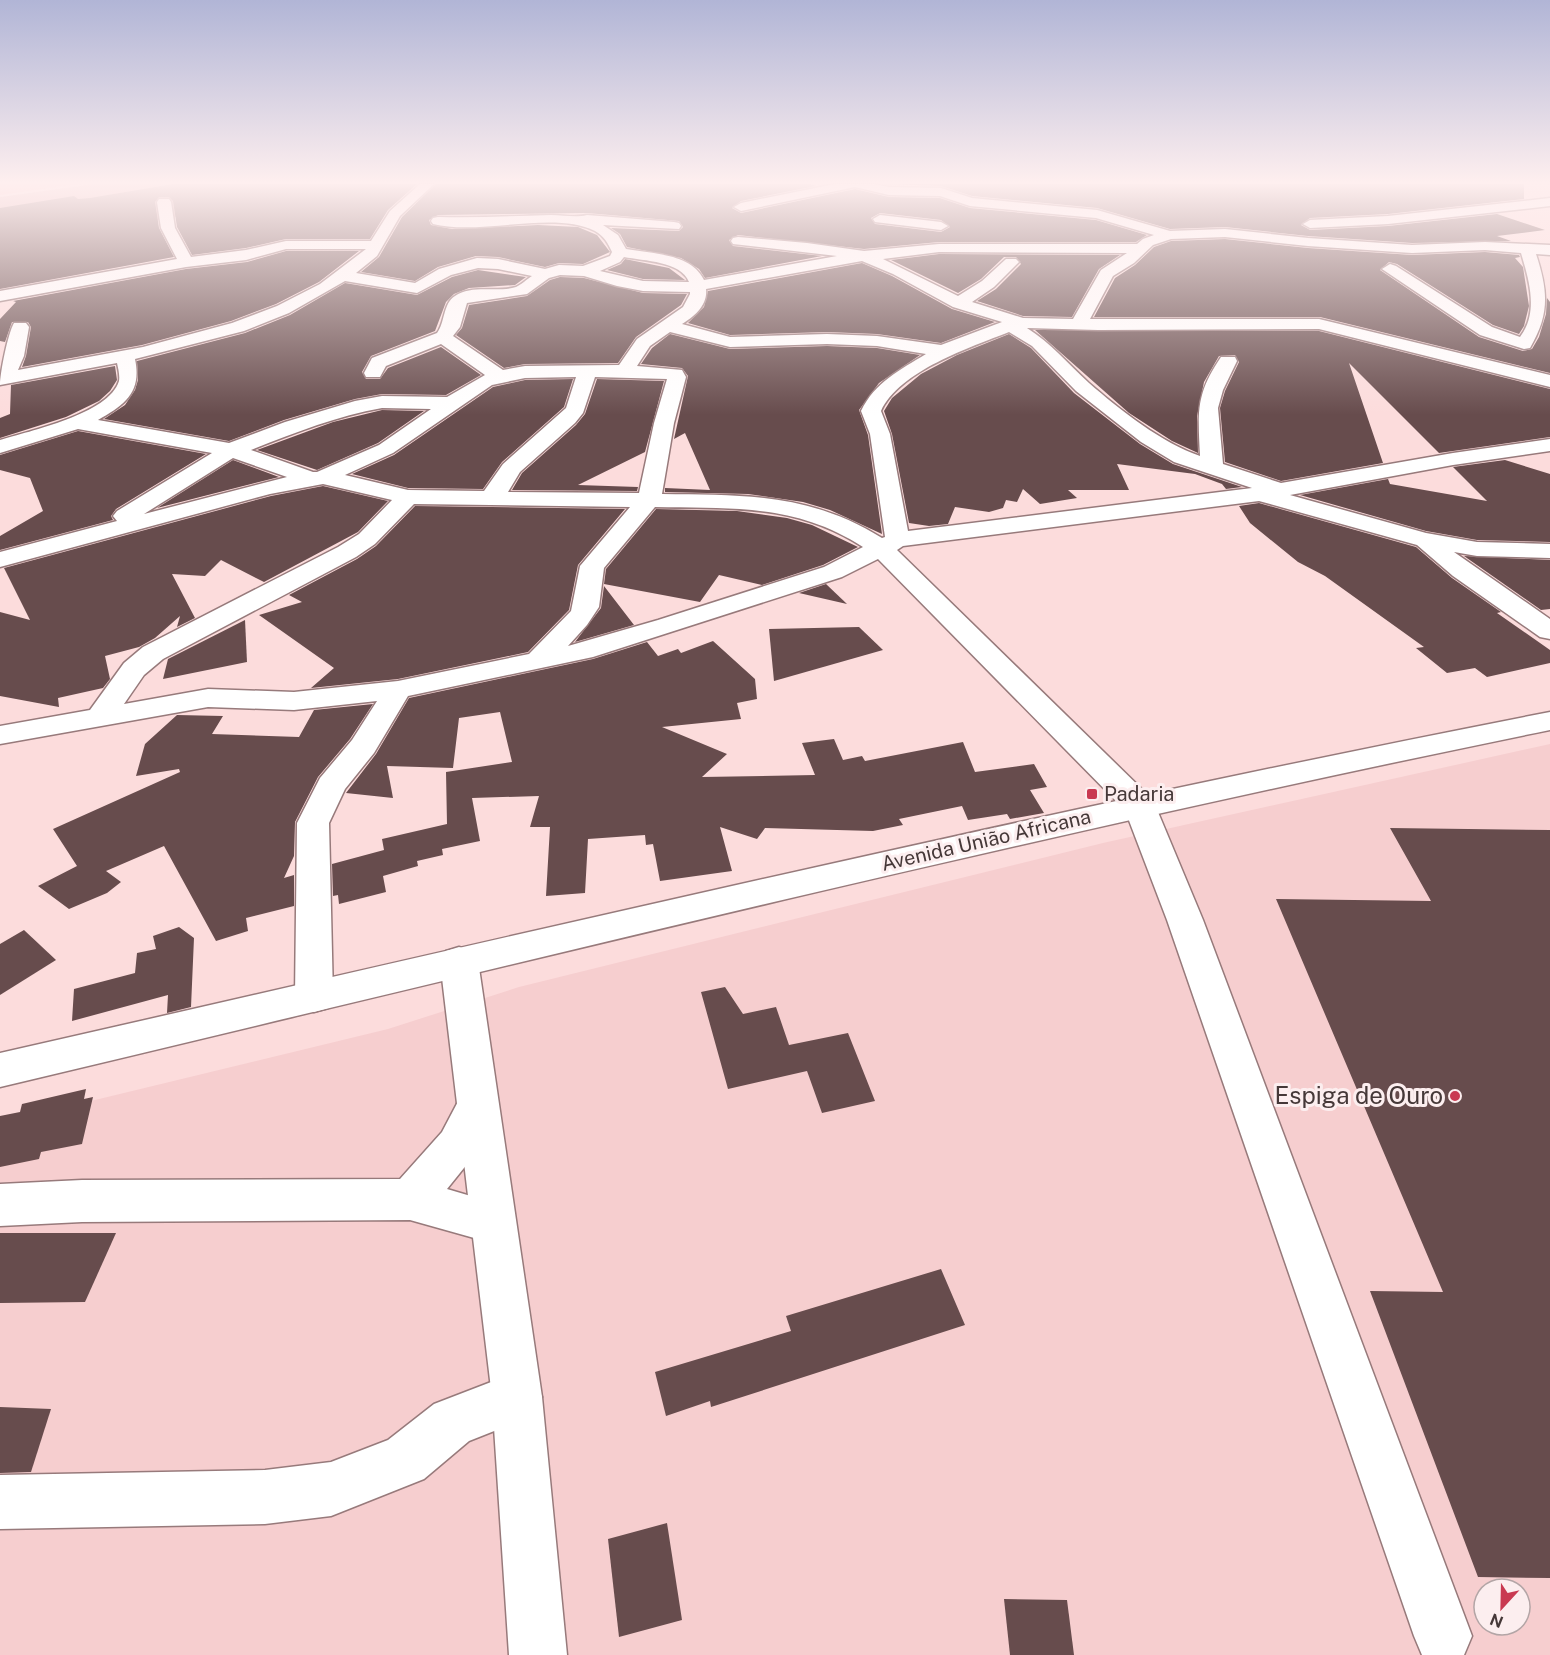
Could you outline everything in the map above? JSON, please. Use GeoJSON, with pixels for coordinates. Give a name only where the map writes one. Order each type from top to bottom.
{"type":"FeatureCollection","features":[{"type":"Feature","properties":{"kind":"main road"},"geometry":{"type":"LineString","coordinates":[[0,296],[193,261]]}},
{"type":"Feature","properties":{"kind":"main road"},"geometry":{"type":"LineString","coordinates":[[3,378],[125,354],[244,325],[300,302],[364,261]]}},
{"type":"Feature","properties":{"kind":"main road"},"geometry":{"type":"LineString","coordinates":[[585,271],[609,261]]}},
{"type":"Feature","properties":{"kind":"main road"},"geometry":{"type":"LineString","coordinates":[[625,371],[645,340],[685,316],[692,309],[698,286],[691,270],[683,265],[665,261]]}},
{"type":"Feature","properties":{"kind":"main road"},"geometry":{"type":"LineString","coordinates":[[590,290],[643,286],[698,286],[835,261]]}},
{"type":"Feature","properties":{"kind":"main road"},"geometry":{"type":"LineString","coordinates":[[876,261],[959,303],[1016,324],[1038,342],[1083,387],[1130,426],[1182,457],[1268,492],[1424,540],[1477,549],[1550,551]]}},
{"type":"Feature","properties":{"kind":"main road"},"geometry":{"type":"LineString","coordinates":[[1079,324],[1107,273],[1127,261]]}},
{"type":"Feature","properties":{"kind":"main road"},"geometry":{"type":"LineString","coordinates":[[1528,376],[1524,344],[1532,335],[1542,308],[1530,261]]}},
{"type":"Feature","properties":{"kind":"main road"},"geometry":{"type":"LineString","coordinates":[[959,303],[988,284],[1011,262]]}},
{"type":"Feature","properties":{"kind":"main road"},"geometry":{"type":"LineString","coordinates":[[343,276],[417,288],[445,272],[477,263],[498,264],[546,274]]}},
{"type":"Feature","properties":{"kind":"main road"},"geometry":{"type":"LineString","coordinates":[[521,291],[546,274],[568,269],[585,271],[623,283],[643,286]]}},
{"type":"Feature","properties":{"kind":"main road"},"geometry":{"type":"LineString","coordinates":[[1390,269],[1486,331],[1524,344]]}},
{"type":"Feature","properties":{"kind":"main road"},"geometry":{"type":"LineString","coordinates":[[373,374],[379,362],[443,337],[451,327],[456,305],[461,299],[474,295],[552,291]]}},
{"type":"Feature","properties":{"kind":"main road"},"geometry":{"type":"LineString","coordinates":[[1443,1636],[1185,920],[1140,805],[917,585],[890,544],[880,434],[872,411],[877,398],[892,383],[943,351],[1016,324],[1320,324],[1550,381]]}},
{"type":"Feature","properties":{"kind":"main road"},"geometry":{"type":"LineString","coordinates":[[668,326],[730,342],[827,339],[878,341],[943,351]]}},
{"type":"Feature","properties":{"kind":"main road"},"geometry":{"type":"LineString","coordinates":[[3,378],[15,356],[20,327]]}},
{"type":"Feature","properties":{"kind":"main road"},"geometry":{"type":"LineString","coordinates":[[443,337],[500,376]]}},
{"type":"Feature","properties":{"kind":"main road"},"geometry":{"type":"LineString","coordinates":[[0,447],[76,422],[111,404],[123,392],[128,380],[125,354]]}},
{"type":"Feature","properties":{"kind":"main road"},"geometry":{"type":"LineString","coordinates":[[1212,468],[1208,408],[1213,390],[1228,361]]}},
{"type":"Feature","properties":{"kind":"main road"},"geometry":{"type":"LineString","coordinates":[[0,560],[267,488],[317,478],[386,449],[485,381],[500,376],[525,372],[625,371],[664,372],[677,377],[664,423],[649,500],[592,566],[588,578],[589,598],[585,609],[539,660]]}},
{"type":"Feature","properties":{"kind":"main road"},"geometry":{"type":"LineString","coordinates":[[489,498],[511,469],[576,409],[587,373]]}},
{"type":"Feature","properties":{"kind":"main road"},"geometry":{"type":"LineString","coordinates":[[93,535],[231,450],[292,426],[355,407],[406,401],[454,403]]}},
{"type":"Feature","properties":{"kind":"main road"},"geometry":{"type":"LineString","coordinates":[[76,422],[231,450],[317,478],[408,497],[756,502],[796,508],[890,544]]}},
{"type":"Feature","properties":{"kind":"main road"},"geometry":{"type":"LineString","coordinates":[[0,735],[208,698],[294,701],[398,690],[583,651],[635,636],[833,572],[890,544],[1268,492],[1453,459],[1550,446]]}},
{"type":"Feature","properties":{"kind":"main road"},"geometry":{"type":"LineString","coordinates":[[100,716],[134,669],[153,653],[367,539],[408,497]]}},
{"type":"Feature","properties":{"kind":"main road"},"geometry":{"type":"LineString","coordinates":[[1424,540],[1462,571],[1550,631]]}},
{"type":"Feature","properties":{"kind":"main road"},"geometry":{"type":"LineString","coordinates":[[833,572],[917,585]]}},
{"type":"Feature","properties":{"kind":"main road"},"geometry":{"type":"LineString","coordinates":[[314,998],[313,823],[331,785],[363,746],[398,690]]}},
{"type":"Feature","properties":{"kind":"main road","name":"Avenida União Africana"},"geometry":{"type":"LineString","coordinates":[[0,1070],[314,998],[459,961],[1140,805],[1550,721]]}},
{"type":"Feature","properties":{"kind":"main road"},"geometry":{"type":"LineString","coordinates":[[459,961],[517,1397],[538,1655]]}},
{"type":"Feature","properties":{"kind":"main road"},"geometry":{"type":"LineString","coordinates":[[410,1199],[456,1145],[477,1107]]}},
{"type":"Feature","properties":{"kind":"main road"},"geometry":{"type":"LineString","coordinates":[[0,1205],[82,1201],[410,1199],[492,1222]]}},
{"type":"Feature","properties":{"kind":"main road"},"geometry":{"type":"LineString","coordinates":[[0,1502],[265,1497],[331,1489],[405,1460],[452,1422],[517,1397]]}},
{"type":"Feature","properties":{"kind":"shaded area"},"geometry":{"type":"Polygon","coordinates":[[[1550,744],[1550,1655],[0,1655],[0,1123],[388,1029],[519,987],[1103,843],[1550,744]]]}},
{"type":"Feature","properties":{"kind":"building"},"geometry":{"type":"Polygon","coordinates":[[[0,261],[151,261],[0,289],[0,261]]]}},
{"type":"Feature","properties":{"kind":"building"},"geometry":{"type":"Polygon","coordinates":[[[346,261],[319,282],[276,304],[231,321],[142,345],[22,367],[31,327],[28,322],[12,322],[5,342],[0,341],[0,319],[16,302],[13,301],[186,269],[247,262],[346,261]]]}},
{"type":"Feature","properties":{"kind":"building"},"geometry":{"type":"Polygon","coordinates":[[[374,261],[458,261],[438,267],[415,281],[361,272],[374,261]]]}},
{"type":"Feature","properties":{"kind":"building"},"geometry":{"type":"Polygon","coordinates":[[[518,261],[589,261],[583,264],[559,263],[545,267],[518,261]]]}},
{"type":"Feature","properties":{"kind":"building"},"geometry":{"type":"Polygon","coordinates":[[[623,261],[636,261],[669,268],[685,280],[643,279],[607,270],[623,261]]]}},
{"type":"Feature","properties":{"kind":"building"},"geometry":{"type":"Polygon","coordinates":[[[686,261],[794,261],[705,278],[699,269],[686,261]]]}},
{"type":"Feature","properties":{"kind":"building"},"geometry":{"type":"Polygon","coordinates":[[[894,261],[1000,261],[981,279],[958,293],[894,261]]]}},
{"type":"Feature","properties":{"kind":"building"},"geometry":{"type":"Polygon","coordinates":[[[1019,261],[1111,261],[1099,269],[1072,317],[1023,316],[977,301],[996,289],[1021,264],[1019,261]]]}},
{"type":"Feature","properties":{"kind":"building"},"geometry":{"type":"Polygon","coordinates":[[[1139,261],[1518,261],[1523,267],[1529,306],[1524,326],[1519,334],[1493,325],[1397,264],[1389,262],[1380,270],[1479,337],[1523,351],[1532,349],[1539,337],[1546,314],[1547,298],[1550,302],[1550,373],[1320,317],[1094,317],[1115,278],[1139,261]]]}},
{"type":"Feature","properties":{"kind":"building"},"geometry":{"type":"Polygon","coordinates":[[[862,263],[892,276],[952,309],[995,322],[941,343],[877,334],[827,332],[730,335],[688,323],[704,307],[708,291],[862,263]]]}},
{"type":"Feature","properties":{"kind":"building"},"geometry":{"type":"Polygon","coordinates":[[[478,270],[526,277],[515,285],[469,288],[454,294],[446,302],[435,331],[371,356],[362,372],[366,379],[380,379],[388,368],[441,347],[481,375],[446,395],[382,394],[355,399],[284,420],[229,441],[104,419],[125,405],[135,390],[138,380],[137,361],[245,333],[290,315],[345,283],[417,295],[452,277],[478,270]]]}},
{"type":"Feature","properties":{"kind":"building"},"geometry":{"type":"Polygon","coordinates":[[[560,277],[584,278],[643,293],[687,294],[681,305],[636,337],[618,363],[525,364],[504,368],[456,335],[462,328],[469,305],[527,296],[550,280],[560,277]]]}},
{"type":"Feature","properties":{"kind":"building"},"geometry":{"type":"Polygon","coordinates":[[[1035,330],[1319,331],[1550,389],[1550,437],[1439,453],[1349,363],[1383,463],[1281,481],[1225,462],[1220,408],[1225,391],[1239,362],[1235,355],[1219,356],[1204,382],[1197,416],[1198,453],[1172,441],[1129,413],[1035,330]]]}},
{"type":"Feature","properties":{"kind":"building"},"geometry":{"type":"Polygon","coordinates":[[[670,334],[730,349],[827,346],[877,348],[920,355],[879,383],[859,410],[868,435],[882,534],[830,510],[803,502],[748,494],[665,492],[665,488],[710,490],[685,433],[674,439],[688,376],[682,368],[641,364],[652,348],[670,334]]]}},
{"type":"Feature","properties":{"kind":"building"},"geometry":{"type":"Polygon","coordinates":[[[1009,334],[1031,348],[1074,393],[1140,444],[1173,464],[1242,487],[1226,489],[1222,484],[1195,474],[1117,464],[1129,490],[1068,490],[1077,498],[1040,504],[1023,489],[1017,502],[1006,500],[1003,508],[989,512],[955,507],[948,524],[929,526],[909,523],[892,434],[884,411],[892,398],[921,374],[957,355],[1009,334]]]}},
{"type":"Feature","properties":{"kind":"building"},"geometry":{"type":"Polygon","coordinates":[[[115,366],[117,380],[110,391],[99,401],[66,417],[0,438],[0,418],[10,414],[11,385],[115,366]]]}},
{"type":"Feature","properties":{"kind":"building"},"geometry":{"type":"Polygon","coordinates":[[[573,379],[564,407],[502,462],[483,489],[408,488],[352,474],[394,455],[493,387],[525,380],[573,379]]]}},
{"type":"Feature","properties":{"kind":"building"},"geometry":{"type":"Polygon","coordinates":[[[597,379],[664,381],[645,452],[578,485],[638,487],[637,491],[512,490],[522,473],[576,425],[585,414],[597,379]]]}},
{"type":"Feature","properties":{"kind":"building"},"geometry":{"type":"Polygon","coordinates":[[[382,410],[424,411],[378,443],[317,470],[257,450],[333,422],[382,410]]]}},
{"type":"Feature","properties":{"kind":"building"},"geometry":{"type":"Polygon","coordinates":[[[78,431],[206,454],[116,509],[111,516],[113,520],[0,550],[0,536],[43,511],[30,478],[0,470],[0,455],[78,431]]]}},
{"type":"Feature","properties":{"kind":"building"},"geometry":{"type":"Polygon","coordinates":[[[233,460],[279,477],[157,508],[233,460]]]}},
{"type":"Feature","properties":{"kind":"building"},"geometry":{"type":"Polygon","coordinates":[[[1505,460],[1550,474],[1550,542],[1477,540],[1426,531],[1300,495],[1388,479],[1390,484],[1487,501],[1453,467],[1505,460]]]}},
{"type":"Feature","properties":{"kind":"building"},"geometry":{"type":"Polygon","coordinates":[[[323,486],[388,501],[358,532],[264,582],[221,560],[205,576],[172,574],[195,618],[177,627],[180,616],[155,638],[139,647],[105,656],[110,679],[103,688],[58,698],[59,707],[0,696],[0,612],[30,620],[4,568],[271,496],[323,486]]]}},
{"type":"Feature","properties":{"kind":"building"},"geometry":{"type":"Polygon","coordinates":[[[1259,503],[1416,547],[1452,578],[1501,612],[1497,613],[1550,650],[1550,663],[1487,677],[1475,668],[1447,673],[1416,648],[1424,647],[1325,576],[1298,562],[1250,523],[1239,506],[1259,503]]]}},
{"type":"Feature","properties":{"kind":"building"},"geometry":{"type":"Polygon","coordinates":[[[415,506],[625,509],[578,565],[569,610],[528,652],[398,679],[311,688],[334,668],[259,615],[302,602],[289,595],[357,559],[376,546],[415,506]]]}},
{"type":"Feature","properties":{"kind":"building"},"geometry":{"type":"Polygon","coordinates":[[[656,509],[737,511],[787,518],[812,525],[858,547],[823,565],[762,585],[719,575],[700,602],[604,584],[606,569],[656,509]]]}},
{"type":"Feature","properties":{"kind":"building"},"geometry":{"type":"Polygon","coordinates":[[[1464,556],[1550,560],[1550,609],[1541,610],[1464,556]]]}},
{"type":"Feature","properties":{"kind":"building"},"geometry":{"type":"Polygon","coordinates":[[[826,584],[847,604],[799,593],[826,584]]]}},
{"type":"Feature","properties":{"kind":"building"},"geometry":{"type":"Polygon","coordinates":[[[604,586],[634,625],[575,642],[601,608],[604,586]]]}},
{"type":"Feature","properties":{"kind":"building"},"geometry":{"type":"Polygon","coordinates":[[[245,620],[247,662],[163,679],[168,659],[245,620]]]}},
{"type":"Feature","properties":{"kind":"building"},"geometry":{"type":"Polygon","coordinates":[[[859,627],[883,650],[774,681],[769,629],[859,627]]]}},
{"type":"Feature","properties":{"kind":"building"},"geometry":{"type":"Polygon","coordinates":[[[713,641],[755,679],[757,699],[737,703],[741,719],[662,727],[727,754],[702,777],[815,775],[802,743],[834,739],[843,760],[862,756],[865,761],[963,742],[975,772],[1034,764],[1047,787],[1030,790],[1044,813],[1010,819],[1007,814],[968,820],[962,806],[899,819],[903,825],[873,831],[765,828],[757,839],[720,827],[732,871],[660,881],[653,844],[646,845],[645,835],[588,839],[585,893],[546,896],[550,827],[530,827],[539,796],[472,798],[480,841],[442,849],[443,855],[417,861],[418,866],[383,876],[386,892],[339,904],[338,895],[333,896],[332,864],[384,850],[382,839],[447,824],[446,772],[512,762],[500,712],[459,718],[453,768],[387,766],[393,798],[346,793],[376,754],[409,698],[593,659],[647,642],[658,656],[678,649],[681,653],[713,641]]]}},
{"type":"Feature","properties":{"kind":"building"},"geometry":{"type":"Polygon","coordinates":[[[373,704],[350,739],[318,777],[295,822],[294,856],[284,878],[294,875],[294,906],[246,918],[248,931],[216,941],[164,846],[106,871],[121,882],[107,893],[69,909],[38,886],[77,866],[53,829],[180,772],[179,769],[136,776],[145,744],[177,715],[223,716],[212,734],[299,737],[314,710],[373,704]]]}},
{"type":"Feature","properties":{"kind":"building","name":"Espiga de Ouro"},"geometry":{"type":"Polygon","coordinates":[[[1390,828],[1550,830],[1550,1578],[1478,1577],[1370,1291],[1443,1292],[1276,899],[1431,901],[1390,828]]]}},
{"type":"Feature","properties":{"kind":"building"},"geometry":{"type":"Polygon","coordinates":[[[179,927],[194,938],[191,1007],[167,1013],[168,995],[72,1021],[74,989],[135,973],[137,953],[156,949],[153,936],[179,927]]]}},
{"type":"Feature","properties":{"kind":"building"},"geometry":{"type":"Polygon","coordinates":[[[24,930],[56,960],[0,995],[0,944],[24,930]]]}},
{"type":"Feature","properties":{"kind":"building"},"geometry":{"type":"Polygon","coordinates":[[[725,987],[743,1014],[776,1007],[789,1045],[848,1033],[875,1101],[822,1113],[807,1071],[728,1089],[701,992],[725,987]]]}},
{"type":"Feature","properties":{"kind":"building"},"geometry":{"type":"Polygon","coordinates":[[[86,1089],[84,1099],[93,1097],[82,1144],[41,1152],[39,1159],[0,1167],[0,1116],[20,1112],[22,1104],[86,1089]]]}},
{"type":"Feature","properties":{"kind":"building"},"geometry":{"type":"Polygon","coordinates":[[[0,1233],[116,1233],[85,1302],[0,1303],[0,1233]]]}},
{"type":"Feature","properties":{"kind":"building"},"geometry":{"type":"Polygon","coordinates":[[[941,1269],[965,1325],[711,1407],[710,1401],[666,1416],[655,1372],[791,1331],[786,1316],[941,1269]]]}},
{"type":"Feature","properties":{"kind":"building"},"geometry":{"type":"Polygon","coordinates":[[[0,1407],[51,1409],[31,1472],[0,1473],[0,1407]]]}},
{"type":"Feature","properties":{"kind":"building"},"geometry":{"type":"Polygon","coordinates":[[[667,1523],[682,1620],[619,1637],[608,1539],[667,1523]]]}},
{"type":"Feature","properties":{"kind":"building"},"geometry":{"type":"Polygon","coordinates":[[[1004,1599],[1067,1600],[1074,1655],[1010,1655],[1004,1599]]]}},
{"type":"Feature","properties":{"kind":"place","name":"Padaria"},"geometry":{"type":"Point","coordinates":[1092,794]}},
{"type":"Feature","properties":{"kind":"place","name":"Espiga de Ouro"},"geometry":{"type":"Point","coordinates":[1455,1096]}}]}
